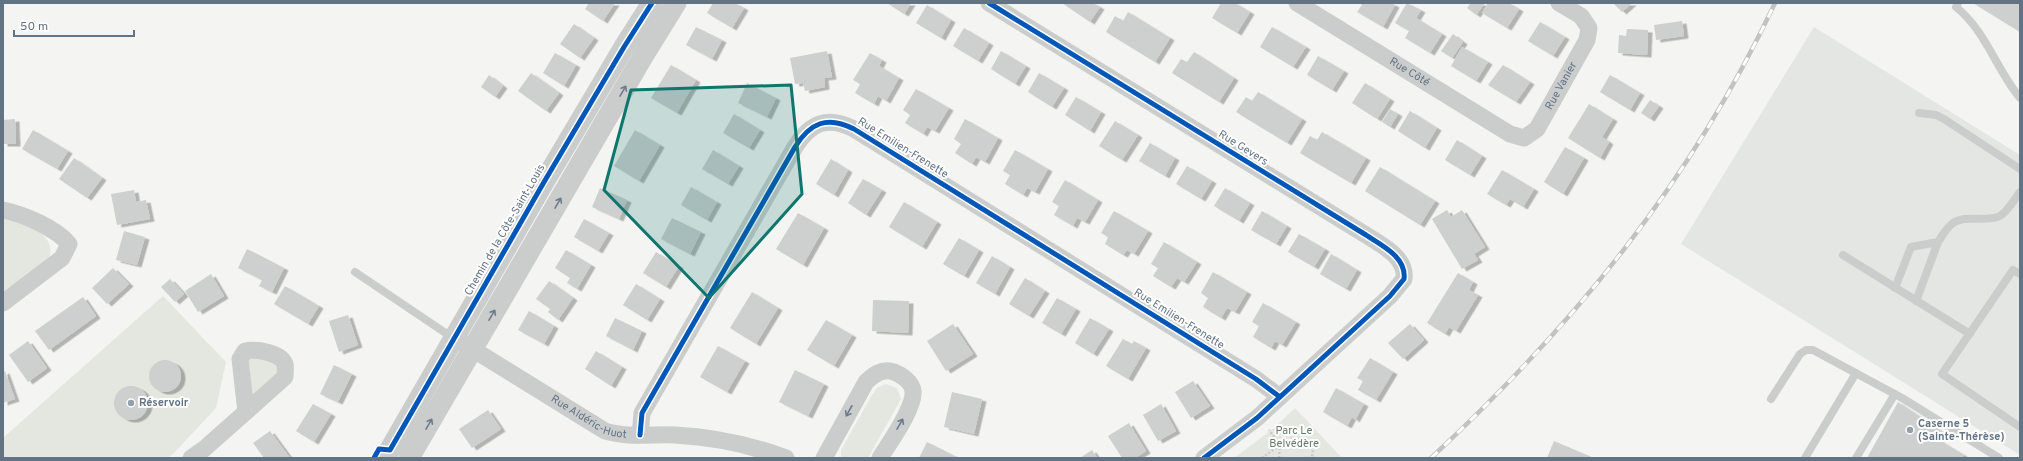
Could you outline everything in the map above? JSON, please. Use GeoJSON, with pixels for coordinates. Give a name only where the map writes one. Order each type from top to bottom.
{"type":"FeatureCollection","features":[{"type":"Feature","properties":{"kind":"street","name":"Rue Gevers"},"geometry":{"type":"LineString","coordinates":[[989,3],[1393,254],[1403,267],[1404,279],[1390,296],[1280,397]]}},
{"type":"Feature","properties":{"kind":"street","name":"Rue Côté"},"geometry":{"type":"LineString","coordinates":[[1297,3],[1510,134],[1524,138]]}},
{"type":"Feature","properties":{"kind":"street","name":"Rue Vanier"},"geometry":{"type":"LineString","coordinates":[[1524,138],[1537,129],[1587,40],[1589,28],[1581,16],[1559,3]]}},
{"type":"Feature","properties":{"kind":"street","name":"Chemin de la Côte-Saint-Louis"},"geometry":{"type":"LineString","coordinates":[[385,458],[624,47],[662,6]]}},
{"type":"Feature","properties":{"kind":"street","name":"Chemin de la Côte-Saint-Louis"},"geometry":{"type":"LineString","coordinates":[[409,458],[472,349],[662,6]]}},
{"type":"Feature","properties":{"kind":"street","name":"Rue Emilien-Frenette"},"geometry":{"type":"LineString","coordinates":[[640,434],[642,413],[795,147],[806,131],[813,126],[827,122],[843,124],[854,129],[1261,382],[1280,397]]}},
{"type":"Feature","properties":{"kind":"street"},"geometry":{"type":"LineString","coordinates":[[3,210],[16,212],[62,236],[69,244],[62,258],[3,304]]}},
{"type":"Feature","properties":{"kind":"street","name":"Rue Aldéric-Huot"},"geometry":{"type":"LineString","coordinates":[[454,338],[605,431],[619,434],[676,435],[717,440],[754,448],[786,458]]}},
{"type":"Feature","properties":{"kind":"street"},"geometry":{"type":"LineString","coordinates":[[824,458],[866,382],[876,373],[887,371],[893,372],[905,378],[912,387],[913,395],[909,408],[880,458]]}},
{"type":"Feature","properties":{"kind":"street"},"geometry":{"type":"LineString","coordinates":[[1204,458],[1251,424],[1280,397]]}},
{"type":"Feature","properties":{"kind":"street"},"geometry":{"type":"LineString","coordinates":[[201,455],[246,412]]}},
{"type":"Feature","properties":{"kind":"lane"},"geometry":{"type":"LineString","coordinates":[[1958,3],[1956,7],[1965,14],[1980,33],[2005,77],[2020,98]]}},
{"type":"Feature","properties":{"kind":"lane"},"geometry":{"type":"LineString","coordinates":[[1919,113],[1936,115],[1944,118],[2020,169]]}},
{"type":"Feature","properties":{"kind":"lane"},"geometry":{"type":"LineString","coordinates":[[1916,301],[1938,242],[1954,222],[1960,220],[1988,219],[2000,216],[2020,192]]}},
{"type":"Feature","properties":{"kind":"lane"},"geometry":{"type":"LineString","coordinates":[[1895,288],[1911,247],[1938,242]]}},
{"type":"Feature","properties":{"kind":"lane"},"geometry":{"type":"LineString","coordinates":[[1843,255],[1970,334]]}},
{"type":"Feature","properties":{"kind":"lane"},"geometry":{"type":"LineString","coordinates":[[2020,274],[2014,270],[1942,374],[2020,427]]}},
{"type":"Feature","properties":{"kind":"lane"},"geometry":{"type":"LineString","coordinates":[[355,272],[454,338]]}},
{"type":"Feature","properties":{"kind":"lane"},"geometry":{"type":"LineString","coordinates":[[1771,399],[1794,361],[1800,354],[1806,350],[1813,350],[1822,353],[1894,394],[1999,458]]}},
{"type":"Feature","properties":{"kind":"lane"},"geometry":{"type":"LineString","coordinates":[[1805,458],[1856,373]]}},
{"type":"Feature","properties":{"kind":"lane"},"geometry":{"type":"LineString","coordinates":[[1856,458],[1894,394]]}},
{"type":"Feature","properties":{"kind":"path"},"geometry":{"type":"LineString","coordinates":[[1269,429],[1280,445],[1279,458]]}},
{"type":"Feature","properties":{"kind":"path"},"geometry":{"type":"LineString","coordinates":[[1262,458],[1293,438],[1300,439],[1313,449],[1312,458]]}},
{"type":"Feature","properties":{"kind":"highlighted area"},"geometry":{"type":"Polygon","coordinates":[[[791,85],[802,194],[709,298],[604,190],[631,90],[791,85]]]}},
{"type":"Feature","properties":{"kind":"shaded area"},"geometry":{"type":"Polygon","coordinates":[[[1814,27],[2020,155],[2020,455],[1681,244],[1814,27]]]}},
{"type":"Feature","properties":{"kind":"green space"},"geometry":{"type":"Polygon","coordinates":[[[5,218],[22,223],[39,232],[46,238],[50,245],[50,253],[47,262],[3,296],[3,219],[5,218]]]}},
{"type":"Feature","properties":{"kind":"green space"},"geometry":{"type":"Polygon","coordinates":[[[163,296],[226,362],[216,408],[173,454],[167,458],[3,458],[3,438],[163,296]]]}},
{"type":"Feature","properties":{"kind":"green space"},"geometry":{"type":"Polygon","coordinates":[[[248,356],[277,361],[281,374],[250,401],[248,356]]]}},
{"type":"Feature","properties":{"kind":"green space"},"geometry":{"type":"Polygon","coordinates":[[[886,384],[897,388],[901,399],[868,458],[841,458],[841,450],[872,395],[877,388],[886,384]]]}},
{"type":"Feature","properties":{"kind":"green space","name":"Parc Le Belvédère"},"geometry":{"type":"Polygon","coordinates":[[[1295,408],[1342,458],[1234,458],[1274,428],[1295,408]]]}},
{"type":"Feature","properties":{"kind":"building"},"geometry":{"type":"Polygon","coordinates":[[[589,3],[615,3],[603,21],[585,9],[589,3]]]}},
{"type":"Feature","properties":{"kind":"building"},"geometry":{"type":"Polygon","coordinates":[[[713,3],[735,3],[744,8],[732,28],[707,13],[713,3]]]}},
{"type":"Feature","properties":{"kind":"building"},"geometry":{"type":"Polygon","coordinates":[[[887,3],[911,3],[904,14],[887,3]]]}},
{"type":"Feature","properties":{"kind":"building"},"geometry":{"type":"Polygon","coordinates":[[[1062,3],[1093,3],[1100,7],[1090,22],[1062,3]]]}},
{"type":"Feature","properties":{"kind":"building"},"geometry":{"type":"Polygon","coordinates":[[[1221,3],[1235,3],[1250,12],[1237,33],[1212,18],[1221,3]]]}},
{"type":"Feature","properties":{"kind":"building"},"geometry":{"type":"Polygon","coordinates":[[[1359,3],[1391,3],[1395,5],[1383,27],[1357,12],[1362,5],[1359,3]]]}},
{"type":"Feature","properties":{"kind":"building"},"geometry":{"type":"Polygon","coordinates":[[[1407,3],[1421,10],[1416,18],[1442,34],[1430,53],[1405,38],[1409,31],[1395,23],[1407,3]]]}},
{"type":"Feature","properties":{"kind":"building"},"geometry":{"type":"Polygon","coordinates":[[[1471,3],[1485,3],[1476,15],[1467,8],[1471,3]]]}},
{"type":"Feature","properties":{"kind":"building"},"geometry":{"type":"Polygon","coordinates":[[[1488,3],[1509,3],[1519,9],[1507,28],[1482,13],[1488,3]]]}},
{"type":"Feature","properties":{"kind":"building"},"geometry":{"type":"Polygon","coordinates":[[[1613,3],[1632,3],[1622,12],[1613,3]]]}},
{"type":"Feature","properties":{"kind":"building"},"geometry":{"type":"Polygon","coordinates":[[[1973,3],[2020,3],[2020,32],[1973,3]]]}},
{"type":"Feature","properties":{"kind":"building"},"geometry":{"type":"Polygon","coordinates":[[[927,5],[951,20],[941,38],[916,23],[927,5]]]}},
{"type":"Feature","properties":{"kind":"building"},"geometry":{"type":"Polygon","coordinates":[[[1128,12],[1170,38],[1155,62],[1106,32],[1115,16],[1123,21],[1128,12]]]}},
{"type":"Feature","properties":{"kind":"building"},"geometry":{"type":"Polygon","coordinates":[[[1682,21],[1684,36],[1656,40],[1654,25],[1682,21]]]}},
{"type":"Feature","properties":{"kind":"building"},"geometry":{"type":"Polygon","coordinates":[[[1540,22],[1565,37],[1553,56],[1528,41],[1540,22]]]}},
{"type":"Feature","properties":{"kind":"building"},"geometry":{"type":"Polygon","coordinates":[[[574,24],[594,38],[580,58],[560,44],[574,24]]]}},
{"type":"Feature","properties":{"kind":"building"},"geometry":{"type":"Polygon","coordinates":[[[696,27],[722,40],[712,59],[686,45],[696,27]]]}},
{"type":"Feature","properties":{"kind":"building"},"geometry":{"type":"Polygon","coordinates":[[[1272,27],[1306,47],[1293,67],[1260,47],[1272,27]]]}},
{"type":"Feature","properties":{"kind":"building"},"geometry":{"type":"Polygon","coordinates":[[[964,28],[989,43],[978,61],[953,46],[964,28]]]}},
{"type":"Feature","properties":{"kind":"building"},"geometry":{"type":"Polygon","coordinates":[[[1627,29],[1648,30],[1647,55],[1618,53],[1619,35],[1626,36],[1627,29]]]}},
{"type":"Feature","properties":{"kind":"building"},"geometry":{"type":"Polygon","coordinates":[[[1453,34],[1463,42],[1452,58],[1441,51],[1453,34]]]}},
{"type":"Feature","properties":{"kind":"building"},"geometry":{"type":"Polygon","coordinates":[[[1462,47],[1488,62],[1476,81],[1451,66],[1462,47]]]}},
{"type":"Feature","properties":{"kind":"building"},"geometry":{"type":"Polygon","coordinates":[[[827,51],[832,77],[824,78],[825,87],[805,91],[803,83],[795,84],[790,58],[827,51]]]}},
{"type":"Feature","properties":{"kind":"building"},"geometry":{"type":"Polygon","coordinates":[[[1001,51],[1026,66],[1015,84],[991,69],[1001,51]]]}},
{"type":"Feature","properties":{"kind":"building"},"geometry":{"type":"Polygon","coordinates":[[[1194,52],[1234,78],[1219,102],[1172,73],[1181,59],[1187,62],[1194,52]]]}},
{"type":"Feature","properties":{"kind":"building"},"geometry":{"type":"Polygon","coordinates":[[[555,53],[576,65],[564,86],[543,73],[555,53]]]}},
{"type":"Feature","properties":{"kind":"building"},"geometry":{"type":"Polygon","coordinates":[[[870,53],[882,60],[879,66],[899,78],[886,101],[878,96],[874,104],[855,93],[860,84],[853,80],[870,53]]]}},
{"type":"Feature","properties":{"kind":"building"},"geometry":{"type":"Polygon","coordinates":[[[1318,56],[1344,71],[1332,90],[1307,75],[1318,56]]]}},
{"type":"Feature","properties":{"kind":"building"},"geometry":{"type":"Polygon","coordinates":[[[671,65],[696,80],[677,113],[651,98],[671,65]]]}},
{"type":"Feature","properties":{"kind":"building"},"geometry":{"type":"Polygon","coordinates":[[[1503,65],[1530,82],[1516,102],[1488,85],[1503,65]]]}},
{"type":"Feature","properties":{"kind":"building"},"geometry":{"type":"Polygon","coordinates":[[[531,73],[559,93],[546,111],[518,91],[531,73]]]}},
{"type":"Feature","properties":{"kind":"building"},"geometry":{"type":"Polygon","coordinates":[[[1039,73],[1064,88],[1052,107],[1028,92],[1039,73]]]}},
{"type":"Feature","properties":{"kind":"building"},"geometry":{"type":"Polygon","coordinates":[[[489,75],[503,86],[495,97],[481,87],[489,75]]]}},
{"type":"Feature","properties":{"kind":"building"},"geometry":{"type":"Polygon","coordinates":[[[1610,75],[1640,93],[1630,110],[1600,92],[1610,75]]]}},
{"type":"Feature","properties":{"kind":"building"},"geometry":{"type":"Polygon","coordinates":[[[747,83],[776,98],[767,117],[738,103],[747,83]]]}},
{"type":"Feature","properties":{"kind":"building"},"geometry":{"type":"Polygon","coordinates":[[[1365,83],[1390,99],[1377,119],[1352,103],[1365,83]]]}},
{"type":"Feature","properties":{"kind":"building"},"geometry":{"type":"Polygon","coordinates":[[[916,89],[949,108],[935,131],[927,127],[923,134],[905,123],[910,115],[903,110],[916,89]]]}},
{"type":"Feature","properties":{"kind":"building"},"geometry":{"type":"Polygon","coordinates":[[[1258,92],[1302,119],[1287,143],[1236,112],[1246,97],[1252,101],[1258,92]]]}},
{"type":"Feature","properties":{"kind":"building"},"geometry":{"type":"Polygon","coordinates":[[[1076,97],[1101,112],[1090,131],[1065,115],[1076,97]]]}},
{"type":"Feature","properties":{"kind":"building"},"geometry":{"type":"Polygon","coordinates":[[[1650,100],[1659,106],[1650,119],[1641,113],[1650,100]]]}},
{"type":"Feature","properties":{"kind":"building"},"geometry":{"type":"Polygon","coordinates":[[[1589,104],[1613,119],[1602,137],[1609,142],[1600,158],[1568,138],[1589,104]]]}},
{"type":"Feature","properties":{"kind":"building"},"geometry":{"type":"Polygon","coordinates":[[[1390,109],[1398,114],[1390,127],[1382,122],[1390,109]]]}},
{"type":"Feature","properties":{"kind":"building"},"geometry":{"type":"Polygon","coordinates":[[[1410,111],[1437,128],[1425,148],[1398,131],[1410,111]]]}},
{"type":"Feature","properties":{"kind":"building"},"geometry":{"type":"Polygon","coordinates":[[[734,114],[760,130],[749,148],[723,133],[734,114]]]}},
{"type":"Feature","properties":{"kind":"building"},"geometry":{"type":"Polygon","coordinates":[[[15,119],[16,144],[3,144],[3,120],[15,119]]]}},
{"type":"Feature","properties":{"kind":"building"},"geometry":{"type":"Polygon","coordinates":[[[965,119],[998,138],[985,162],[976,157],[972,164],[955,153],[961,144],[954,139],[965,119]]]}},
{"type":"Feature","properties":{"kind":"building"},"geometry":{"type":"Polygon","coordinates":[[[1115,121],[1138,135],[1122,160],[1099,146],[1115,121]]]}},
{"type":"Feature","properties":{"kind":"building"},"geometry":{"type":"Polygon","coordinates":[[[33,130],[68,151],[57,169],[22,149],[33,130]]]}},
{"type":"Feature","properties":{"kind":"building"},"geometry":{"type":"Polygon","coordinates":[[[635,130],[660,145],[639,181],[614,166],[635,130]]]}},
{"type":"Feature","properties":{"kind":"building"},"geometry":{"type":"Polygon","coordinates":[[[1322,132],[1366,158],[1351,183],[1300,153],[1310,136],[1317,140],[1322,132]]]}},
{"type":"Feature","properties":{"kind":"building"},"geometry":{"type":"Polygon","coordinates":[[[1457,140],[1482,156],[1470,175],[1445,160],[1457,140]]]}},
{"type":"Feature","properties":{"kind":"building"},"geometry":{"type":"Polygon","coordinates":[[[1150,143],[1175,158],[1165,176],[1139,161],[1150,143]]]}},
{"type":"Feature","properties":{"kind":"building"},"geometry":{"type":"Polygon","coordinates":[[[1565,147],[1584,158],[1563,194],[1544,182],[1565,147]]]}},
{"type":"Feature","properties":{"kind":"building"},"geometry":{"type":"Polygon","coordinates":[[[713,150],[739,166],[728,184],[702,169],[713,150]]]}},
{"type":"Feature","properties":{"kind":"building"},"geometry":{"type":"Polygon","coordinates":[[[1015,150],[1048,169],[1035,192],[1027,188],[1023,195],[1005,184],[1010,175],[1003,171],[1015,150]]]}},
{"type":"Feature","properties":{"kind":"building"},"geometry":{"type":"Polygon","coordinates":[[[74,158],[102,178],[87,198],[59,179],[74,158]]]}},
{"type":"Feature","properties":{"kind":"building"},"geometry":{"type":"Polygon","coordinates":[[[831,159],[848,170],[834,195],[816,184],[831,159]]]}},
{"type":"Feature","properties":{"kind":"building"},"geometry":{"type":"Polygon","coordinates":[[[1187,166],[1212,181],[1201,199],[1176,184],[1187,166]]]}},
{"type":"Feature","properties":{"kind":"building"},"geometry":{"type":"Polygon","coordinates":[[[1380,167],[1435,201],[1420,225],[1365,191],[1380,167]]]}},
{"type":"Feature","properties":{"kind":"building"},"geometry":{"type":"Polygon","coordinates":[[[1502,170],[1534,189],[1523,207],[1510,199],[1506,205],[1487,194],[1502,170]]]}},
{"type":"Feature","properties":{"kind":"building"},"geometry":{"type":"Polygon","coordinates":[[[863,179],[882,190],[866,215],[848,203],[863,179]]]}},
{"type":"Feature","properties":{"kind":"building"},"geometry":{"type":"Polygon","coordinates":[[[1065,180],[1098,200],[1085,222],[1077,218],[1073,226],[1054,215],[1059,206],[1052,202],[1065,180]]]}},
{"type":"Feature","properties":{"kind":"building"},"geometry":{"type":"Polygon","coordinates":[[[691,187],[717,202],[707,220],[681,205],[691,187]]]}},
{"type":"Feature","properties":{"kind":"building"},"geometry":{"type":"Polygon","coordinates":[[[600,188],[627,200],[619,219],[592,207],[600,188]]]}},
{"type":"Feature","properties":{"kind":"building"},"geometry":{"type":"Polygon","coordinates":[[[1225,188],[1250,203],[1239,221],[1214,206],[1225,188]]]}},
{"type":"Feature","properties":{"kind":"building"},"geometry":{"type":"Polygon","coordinates":[[[134,190],[136,202],[146,200],[150,219],[117,225],[111,194],[134,190]]]}},
{"type":"Feature","properties":{"kind":"building"},"geometry":{"type":"Polygon","coordinates":[[[904,202],[937,222],[922,247],[889,227],[904,202]]]}},
{"type":"Feature","properties":{"kind":"building"},"geometry":{"type":"Polygon","coordinates":[[[1447,210],[1451,217],[1462,210],[1485,247],[1474,254],[1478,260],[1462,269],[1432,219],[1447,210]]]}},
{"type":"Feature","properties":{"kind":"building"},"geometry":{"type":"Polygon","coordinates":[[[1114,211],[1148,231],[1134,254],[1127,250],[1123,255],[1105,244],[1108,237],[1101,233],[1114,211]]]}},
{"type":"Feature","properties":{"kind":"building"},"geometry":{"type":"Polygon","coordinates":[[[1262,211],[1287,226],[1276,244],[1251,230],[1262,211]]]}},
{"type":"Feature","properties":{"kind":"building"},"geometry":{"type":"Polygon","coordinates":[[[798,213],[824,228],[803,265],[776,249],[798,213]]]}},
{"type":"Feature","properties":{"kind":"building"},"geometry":{"type":"Polygon","coordinates":[[[672,218],[701,232],[690,254],[661,239],[672,218]]]}},
{"type":"Feature","properties":{"kind":"building"},"geometry":{"type":"Polygon","coordinates":[[[584,219],[609,233],[598,251],[574,237],[584,219]]]}},
{"type":"Feature","properties":{"kind":"building"},"geometry":{"type":"Polygon","coordinates":[[[124,231],[145,237],[137,265],[116,260],[124,231]]]}},
{"type":"Feature","properties":{"kind":"building"},"geometry":{"type":"Polygon","coordinates":[[[1299,234],[1325,249],[1314,267],[1288,252],[1299,234]]]}},
{"type":"Feature","properties":{"kind":"building"},"geometry":{"type":"Polygon","coordinates":[[[959,238],[979,250],[964,276],[943,264],[959,238]]]}},
{"type":"Feature","properties":{"kind":"building"},"geometry":{"type":"Polygon","coordinates":[[[1164,242],[1197,262],[1184,282],[1177,278],[1171,287],[1153,276],[1158,268],[1151,264],[1164,242]]]}},
{"type":"Feature","properties":{"kind":"building"},"geometry":{"type":"Polygon","coordinates":[[[247,249],[284,268],[272,292],[259,286],[262,280],[238,268],[247,249]]]}},
{"type":"Feature","properties":{"kind":"building"},"geometry":{"type":"Polygon","coordinates":[[[566,250],[591,265],[577,289],[567,283],[570,278],[555,268],[566,250]]]}},
{"type":"Feature","properties":{"kind":"building"},"geometry":{"type":"Polygon","coordinates":[[[656,252],[679,266],[666,287],[643,273],[656,252]]]}},
{"type":"Feature","properties":{"kind":"building"},"geometry":{"type":"Polygon","coordinates":[[[1331,254],[1357,270],[1346,289],[1320,274],[1331,254]]]}},
{"type":"Feature","properties":{"kind":"building"},"geometry":{"type":"Polygon","coordinates":[[[992,256],[1010,267],[995,294],[976,283],[992,256]]]}},
{"type":"Feature","properties":{"kind":"building"},"geometry":{"type":"Polygon","coordinates":[[[113,268],[129,284],[107,304],[92,288],[113,268]]]}},
{"type":"Feature","properties":{"kind":"building"},"geometry":{"type":"Polygon","coordinates":[[[1213,272],[1247,292],[1235,312],[1227,308],[1221,318],[1203,307],[1208,298],[1201,293],[1213,272]]]}},
{"type":"Feature","properties":{"kind":"building"},"geometry":{"type":"Polygon","coordinates":[[[1458,273],[1473,282],[1469,290],[1478,295],[1456,331],[1449,327],[1445,334],[1427,323],[1458,273]]]}},
{"type":"Feature","properties":{"kind":"building"},"geometry":{"type":"Polygon","coordinates":[[[211,274],[224,296],[198,312],[185,291],[211,274]]]}},
{"type":"Feature","properties":{"kind":"building"},"geometry":{"type":"Polygon","coordinates":[[[1025,278],[1045,291],[1029,316],[1009,304],[1025,278]]]}},
{"type":"Feature","properties":{"kind":"building"},"geometry":{"type":"Polygon","coordinates":[[[170,279],[184,294],[175,302],[161,287],[170,279]]]}},
{"type":"Feature","properties":{"kind":"building"},"geometry":{"type":"Polygon","coordinates":[[[549,281],[573,298],[558,320],[548,312],[550,309],[536,299],[549,281]]]}},
{"type":"Feature","properties":{"kind":"building"},"geometry":{"type":"Polygon","coordinates":[[[636,284],[660,299],[647,320],[623,305],[636,284]]]}},
{"type":"Feature","properties":{"kind":"building"},"geometry":{"type":"Polygon","coordinates":[[[285,286],[319,306],[308,324],[274,304],[285,286]]]}},
{"type":"Feature","properties":{"kind":"building"},"geometry":{"type":"Polygon","coordinates":[[[752,292],[778,308],[756,344],[730,328],[752,292]]]}},
{"type":"Feature","properties":{"kind":"building"},"geometry":{"type":"Polygon","coordinates":[[[83,297],[96,316],[49,350],[35,331],[83,297]]]}},
{"type":"Feature","properties":{"kind":"building"},"geometry":{"type":"Polygon","coordinates":[[[1057,298],[1076,309],[1061,334],[1042,323],[1057,298]]]}},
{"type":"Feature","properties":{"kind":"building"},"geometry":{"type":"Polygon","coordinates":[[[873,300],[909,301],[908,333],[872,331],[873,300]]]}},
{"type":"Feature","properties":{"kind":"building"},"geometry":{"type":"Polygon","coordinates":[[[1263,303],[1296,322],[1282,345],[1275,341],[1271,348],[1253,337],[1259,326],[1252,322],[1263,303]]]}},
{"type":"Feature","properties":{"kind":"building"},"geometry":{"type":"Polygon","coordinates":[[[529,311],[554,326],[544,344],[518,330],[529,311]]]}},
{"type":"Feature","properties":{"kind":"building"},"geometry":{"type":"Polygon","coordinates":[[[348,315],[358,345],[339,352],[329,321],[348,315]]]}},
{"type":"Feature","properties":{"kind":"building"},"geometry":{"type":"Polygon","coordinates":[[[615,318],[642,331],[633,350],[606,336],[615,318]]]}},
{"type":"Feature","properties":{"kind":"building"},"geometry":{"type":"Polygon","coordinates":[[[1090,318],[1109,329],[1093,354],[1075,343],[1090,318]]]}},
{"type":"Feature","properties":{"kind":"building"},"geometry":{"type":"Polygon","coordinates":[[[826,320],[852,335],[834,366],[807,350],[826,320]]]}},
{"type":"Feature","properties":{"kind":"building"},"geometry":{"type":"Polygon","coordinates":[[[953,324],[973,354],[946,371],[927,341],[953,324]]]}},
{"type":"Feature","properties":{"kind":"building"},"geometry":{"type":"Polygon","coordinates":[[[1410,324],[1424,340],[1403,359],[1388,343],[1410,324]]]}},
{"type":"Feature","properties":{"kind":"building"},"geometry":{"type":"Polygon","coordinates":[[[1123,339],[1132,344],[1134,341],[1146,348],[1128,379],[1106,366],[1123,339]]]}},
{"type":"Feature","properties":{"kind":"building"},"geometry":{"type":"Polygon","coordinates":[[[28,341],[47,368],[28,382],[9,355],[28,341]]]}},
{"type":"Feature","properties":{"kind":"building"},"geometry":{"type":"Polygon","coordinates":[[[718,346],[745,361],[727,392],[700,377],[718,346]]]}},
{"type":"Feature","properties":{"kind":"building"},"geometry":{"type":"Polygon","coordinates":[[[596,351],[622,367],[611,386],[585,369],[596,351]]]}},
{"type":"Feature","properties":{"kind":"building"},"geometry":{"type":"Polygon","coordinates":[[[1370,358],[1393,372],[1376,400],[1358,390],[1363,381],[1357,378],[1370,358]]]}},
{"type":"Feature","properties":{"kind":"building","name":"Réservoir"},"geometry":{"type":"Polygon","coordinates":[[[162,360],[168,360],[177,364],[181,376],[177,388],[168,392],[162,392],[153,388],[149,379],[149,373],[153,364],[162,360]]]}},
{"type":"Feature","properties":{"kind":"building"},"geometry":{"type":"Polygon","coordinates":[[[334,365],[352,374],[338,402],[320,394],[334,365]]]}},
{"type":"Feature","properties":{"kind":"building"},"geometry":{"type":"Polygon","coordinates":[[[795,370],[824,384],[808,416],[779,402],[795,370]]]}},
{"type":"Feature","properties":{"kind":"building"},"geometry":{"type":"Polygon","coordinates":[[[5,371],[15,399],[3,403],[3,372],[5,371]]]}},
{"type":"Feature","properties":{"kind":"building"},"geometry":{"type":"Polygon","coordinates":[[[1193,381],[1210,406],[1191,418],[1175,392],[1193,381]]]}},
{"type":"Feature","properties":{"kind":"building","name":"Réservoir"},"geometry":{"type":"Polygon","coordinates":[[[128,386],[134,386],[138,387],[145,393],[148,403],[147,410],[141,417],[134,420],[128,420],[124,419],[117,413],[114,406],[114,400],[115,396],[121,389],[128,386]]]}},
{"type":"Feature","properties":{"kind":"building"},"geometry":{"type":"Polygon","coordinates":[[[1336,388],[1364,404],[1355,420],[1352,417],[1347,426],[1323,412],[1336,388]]]}},
{"type":"Feature","properties":{"kind":"building"},"geometry":{"type":"Polygon","coordinates":[[[952,392],[982,399],[974,434],[944,427],[952,392]]]}},
{"type":"Feature","properties":{"kind":"building","name":"Caserne 5 (Sainte-Thérèse)"},"geometry":{"type":"Polygon","coordinates":[[[1898,402],[1944,433],[1939,440],[1964,455],[1962,458],[1867,458],[1898,402]]]}},
{"type":"Feature","properties":{"kind":"building"},"geometry":{"type":"Polygon","coordinates":[[[313,404],[331,414],[314,442],[296,431],[313,404]]]}},
{"type":"Feature","properties":{"kind":"building"},"geometry":{"type":"Polygon","coordinates":[[[1161,404],[1176,431],[1158,441],[1143,415],[1161,404]]]}},
{"type":"Feature","properties":{"kind":"building"},"geometry":{"type":"Polygon","coordinates":[[[488,410],[501,429],[472,448],[459,429],[488,410]]]}},
{"type":"Feature","properties":{"kind":"building"},"geometry":{"type":"Polygon","coordinates":[[[1129,423],[1146,451],[1135,458],[1122,458],[1108,436],[1129,423]]]}},
{"type":"Feature","properties":{"kind":"building"},"geometry":{"type":"Polygon","coordinates":[[[270,431],[290,458],[264,458],[253,443],[270,431]]]}},
{"type":"Feature","properties":{"kind":"building"},"geometry":{"type":"Polygon","coordinates":[[[1554,441],[1594,458],[1547,458],[1554,441]]]}},
{"type":"Feature","properties":{"kind":"building"},"geometry":{"type":"Polygon","coordinates":[[[927,442],[955,456],[953,458],[919,458],[927,442]]]}},
{"type":"Feature","properties":{"kind":"building"},"geometry":{"type":"Polygon","coordinates":[[[1092,450],[1097,458],[1080,458],[1092,450]]]}},
{"type":"Feature","properties":{"kind":"railway"},"geometry":{"type":"LineString","coordinates":[[1431,458],[1484,407],[1534,355],[1581,302],[1626,247],[1667,190],[1706,131],[1742,69],[1775,3]]}},
{"type":"Feature","properties":{"kind":"cycle path"},"geometry":{"type":"LineString","coordinates":[[374,458],[379,449],[390,450],[544,182],[624,47],[652,3]]}},
{"type":"Feature","properties":{"kind":"cycle path"},"geometry":{"type":"LineString","coordinates":[[989,3],[1379,243],[1392,252],[1401,264],[1404,271],[1404,279],[1390,296],[1257,418],[1204,458]]}},
{"type":"Feature","properties":{"kind":"cycle path"},"geometry":{"type":"LineString","coordinates":[[640,435],[642,413],[795,147],[813,127],[827,122],[844,125],[854,129],[1256,379],[1280,397]]}},
{"type":"Feature","properties":{"kind":"place","name":"Réservoir"},"geometry":{"type":"Point","coordinates":[131,403]}},
{"type":"Feature","properties":{"kind":"place","name":"Caserne 5 (Sainte-Thérèse)"},"geometry":{"type":"Point","coordinates":[1910,430]}}]}
